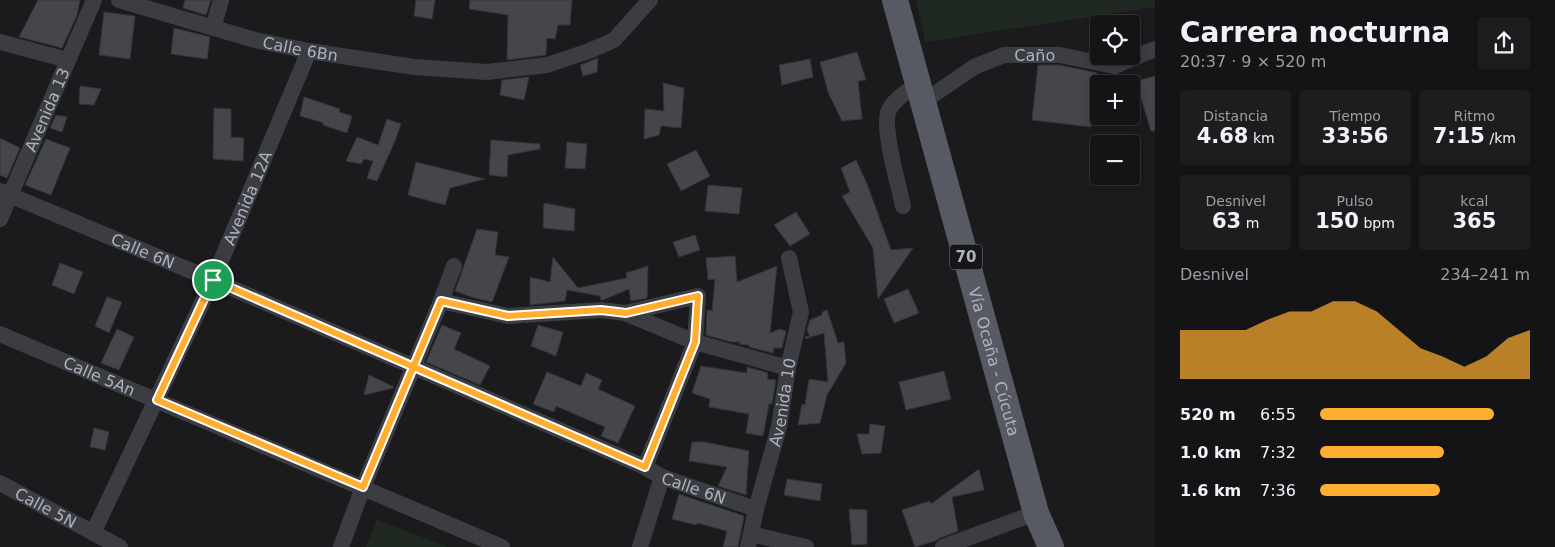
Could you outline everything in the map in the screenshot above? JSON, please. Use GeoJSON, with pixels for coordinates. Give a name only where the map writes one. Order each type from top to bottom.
{"type":"FeatureCollection","features":[{"type":"Feature","properties":{"kind":"main road","name":"Vía Ocaña - Cúcuta"},"geometry":{"type":"LineString","coordinates":[[895,0],[1036,514],[1051,547]]}},
{"type":"Feature","properties":{"kind":"street","name":"Avenida 13"},"geometry":{"type":"LineString","coordinates":[[0,219],[5,193],[68,60],[94,0]]}},
{"type":"Feature","properties":{"kind":"street","name":"Calle 6Bn"},"geometry":{"type":"LineString","coordinates":[[119,0],[254,40],[309,51],[414,67],[487,72],[547,64],[590,51],[614,40],[650,0]]}},
{"type":"Feature","properties":{"kind":"street"},"geometry":{"type":"LineString","coordinates":[[213,28],[221,0]]}},
{"type":"Feature","properties":{"kind":"street"},"geometry":{"type":"LineString","coordinates":[[0,42],[68,60]]}},
{"type":"Feature","properties":{"kind":"street","name":"Caño"},"geometry":{"type":"LineString","coordinates":[[903,206],[887,133],[889,111],[900,96],[921,93],[974,66],[1004,55],[1060,55],[1114,66],[1155,49]]}},
{"type":"Feature","properties":{"kind":"street","name":"Avenida 12A"},"geometry":{"type":"LineString","coordinates":[[94,533],[213,280],[309,51]]}},
{"type":"Feature","properties":{"kind":"street","name":"Calle 6N"},"geometry":{"type":"LineString","coordinates":[[5,193],[213,280],[645,467],[662,477],[756,509]]}},
{"type":"Feature","properties":{"kind":"street","name":"Avenida 10"},"geometry":{"type":"LineString","coordinates":[[749,540],[779,427],[788,368],[801,312],[789,258]]}},
{"type":"Feature","properties":{"kind":"street"},"geometry":{"type":"LineString","coordinates":[[341,547],[363,487],[454,266]]}},
{"type":"Feature","properties":{"kind":"street"},"geometry":{"type":"LineString","coordinates":[[626,313],[698,296],[695,342],[645,467]]}},
{"type":"Feature","properties":{"kind":"street"},"geometry":{"type":"LineString","coordinates":[[441,301],[508,316],[601,310],[626,313],[695,342],[788,368]]}},
{"type":"Feature","properties":{"kind":"street","name":"Calle 5An"},"geometry":{"type":"LineString","coordinates":[[0,334],[502,547]]}},
{"type":"Feature","properties":{"kind":"street"},"geometry":{"type":"LineString","coordinates":[[640,547],[662,477]]}},
{"type":"Feature","properties":{"kind":"street","name":"Calle 5N"},"geometry":{"type":"LineString","coordinates":[[0,483],[120,547]]}},
{"type":"Feature","properties":{"kind":"street"},"geometry":{"type":"LineString","coordinates":[[943,547],[1036,514]]}},
{"type":"Feature","properties":{"kind":"street"},"geometry":{"type":"LineString","coordinates":[[749,540],[806,547]]}},
{"type":"Feature","properties":{"kind":"shaded area"},"geometry":{"type":"Polygon","coordinates":[[[916,0],[1155,0],[1155,7],[1102,15],[1090,15],[1090,17],[925,42],[916,0]]]}},
{"type":"Feature","properties":{"kind":"shaded area"},"geometry":{"type":"Polygon","coordinates":[[[377,520],[448,547],[366,547],[377,520]]]}},
{"type":"Feature","properties":{"kind":"building"},"geometry":{"type":"Polygon","coordinates":[[[38,0],[80,0],[77,15],[62,48],[19,37],[38,0]]]}},
{"type":"Feature","properties":{"kind":"building"},"geometry":{"type":"Polygon","coordinates":[[[185,0],[211,0],[206,15],[183,8],[185,0]]]}},
{"type":"Feature","properties":{"kind":"building"},"geometry":{"type":"Polygon","coordinates":[[[416,0],[435,0],[432,19],[414,16],[416,0]]]}},
{"type":"Feature","properties":{"kind":"building"},"geometry":{"type":"Polygon","coordinates":[[[470,0],[572,0],[570,25],[558,25],[555,39],[547,38],[546,55],[507,60],[508,15],[469,9],[470,0]]]}},
{"type":"Feature","properties":{"kind":"building"},"geometry":{"type":"Polygon","coordinates":[[[104,12],[135,16],[130,59],[99,55],[104,12]]]}},
{"type":"Feature","properties":{"kind":"building"},"geometry":{"type":"Polygon","coordinates":[[[174,28],[210,37],[207,59],[171,54],[174,28]]]}},
{"type":"Feature","properties":{"kind":"building"},"geometry":{"type":"Polygon","coordinates":[[[857,52],[866,80],[858,81],[862,119],[842,121],[828,92],[820,62],[857,52]]]}},
{"type":"Feature","properties":{"kind":"building"},"geometry":{"type":"Polygon","coordinates":[[[598,58],[597,72],[583,76],[580,65],[598,58]]]}},
{"type":"Feature","properties":{"kind":"building"},"geometry":{"type":"Polygon","coordinates":[[[810,59],[813,77],[782,85],[779,65],[810,59]]]}},
{"type":"Feature","properties":{"kind":"building"},"geometry":{"type":"Polygon","coordinates":[[[1038,65],[1059,65],[1097,73],[1097,75],[1090,75],[1091,127],[1032,120],[1038,65]]]}},
{"type":"Feature","properties":{"kind":"building"},"geometry":{"type":"Polygon","coordinates":[[[1155,76],[1155,131],[1151,131],[1140,94],[1140,80],[1155,76]]]}},
{"type":"Feature","properties":{"kind":"building"},"geometry":{"type":"Polygon","coordinates":[[[529,77],[524,100],[500,95],[502,80],[529,77]]]}},
{"type":"Feature","properties":{"kind":"building"},"geometry":{"type":"Polygon","coordinates":[[[663,83],[684,88],[681,128],[661,126],[659,135],[644,139],[645,109],[664,111],[663,83]]]}},
{"type":"Feature","properties":{"kind":"building"},"geometry":{"type":"Polygon","coordinates":[[[80,86],[101,89],[94,105],[79,104],[80,86]]]}},
{"type":"Feature","properties":{"kind":"building"},"geometry":{"type":"Polygon","coordinates":[[[304,97],[340,109],[339,112],[352,116],[347,133],[323,125],[324,123],[300,116],[304,97]]]}},
{"type":"Feature","properties":{"kind":"building"},"geometry":{"type":"Polygon","coordinates":[[[214,108],[231,109],[231,137],[244,138],[243,161],[213,159],[214,108]]]}},
{"type":"Feature","properties":{"kind":"building"},"geometry":{"type":"Polygon","coordinates":[[[56,115],[67,117],[62,132],[50,128],[56,115]]]}},
{"type":"Feature","properties":{"kind":"building"},"geometry":{"type":"Polygon","coordinates":[[[387,119],[401,124],[377,181],[367,178],[373,161],[364,159],[361,164],[346,161],[357,137],[378,145],[387,119]]]}},
{"type":"Feature","properties":{"kind":"building"},"geometry":{"type":"Polygon","coordinates":[[[0,138],[20,148],[7,178],[0,175],[0,138]]]}},
{"type":"Feature","properties":{"kind":"building"},"geometry":{"type":"Polygon","coordinates":[[[46,139],[70,148],[51,195],[25,185],[46,139]]]}},
{"type":"Feature","properties":{"kind":"building"},"geometry":{"type":"Polygon","coordinates":[[[491,140],[540,144],[540,149],[508,155],[507,177],[489,175],[491,140]]]}},
{"type":"Feature","properties":{"kind":"building"},"geometry":{"type":"Polygon","coordinates":[[[567,142],[587,144],[585,169],[565,168],[567,142]]]}},
{"type":"Feature","properties":{"kind":"building"},"geometry":{"type":"Polygon","coordinates":[[[696,150],[710,176],[681,191],[667,164],[696,150]]]}},
{"type":"Feature","properties":{"kind":"building"},"geometry":{"type":"Polygon","coordinates":[[[856,160],[867,184],[891,250],[913,248],[878,299],[873,248],[842,196],[850,192],[841,168],[856,160]]]}},
{"type":"Feature","properties":{"kind":"building"},"geometry":{"type":"Polygon","coordinates":[[[416,162],[485,179],[450,188],[445,205],[408,195],[416,162]]]}},
{"type":"Feature","properties":{"kind":"building"},"geometry":{"type":"Polygon","coordinates":[[[708,185],[742,188],[739,214],[705,211],[708,185]]]}},
{"type":"Feature","properties":{"kind":"building"},"geometry":{"type":"Polygon","coordinates":[[[544,203],[575,209],[574,231],[543,228],[544,203]]]}},
{"type":"Feature","properties":{"kind":"building"},"geometry":{"type":"Polygon","coordinates":[[[796,212],[810,234],[790,246],[774,225],[796,212]]]}},
{"type":"Feature","properties":{"kind":"building"},"geometry":{"type":"Polygon","coordinates":[[[477,229],[498,232],[495,255],[509,257],[492,302],[455,291],[477,229]]]}},
{"type":"Feature","properties":{"kind":"building"},"geometry":{"type":"Polygon","coordinates":[[[695,235],[700,250],[679,257],[673,242],[695,235]]]}},
{"type":"Feature","properties":{"kind":"building"},"geometry":{"type":"Polygon","coordinates":[[[735,256],[737,282],[777,266],[770,333],[780,329],[786,331],[782,348],[774,348],[773,353],[749,347],[749,345],[738,344],[741,342],[731,342],[706,335],[707,310],[712,311],[715,279],[708,280],[706,258],[735,256]]]}},
{"type":"Feature","properties":{"kind":"building"},"geometry":{"type":"Polygon","coordinates":[[[553,257],[578,288],[627,278],[626,273],[648,266],[647,298],[631,301],[629,289],[603,300],[601,300],[600,296],[567,290],[565,301],[530,305],[530,277],[550,282],[553,257]]]}},
{"type":"Feature","properties":{"kind":"building"},"geometry":{"type":"Polygon","coordinates":[[[60,263],[83,272],[74,294],[52,285],[60,263]]]}},
{"type":"Feature","properties":{"kind":"building"},"geometry":{"type":"Polygon","coordinates":[[[908,289],[919,313],[894,323],[884,299],[908,289]]]}},
{"type":"Feature","properties":{"kind":"building"},"geometry":{"type":"Polygon","coordinates":[[[107,297],[122,302],[109,333],[95,326],[107,297]]]}},
{"type":"Feature","properties":{"kind":"building"},"geometry":{"type":"Polygon","coordinates":[[[827,310],[838,343],[844,342],[846,363],[827,395],[820,423],[798,425],[802,404],[805,405],[809,379],[828,382],[824,333],[805,339],[806,336],[810,337],[807,330],[810,320],[822,315],[822,312],[827,310]]]}},
{"type":"Feature","properties":{"kind":"building"},"geometry":{"type":"Polygon","coordinates":[[[442,325],[461,333],[454,349],[490,366],[480,385],[426,362],[442,325]]]}},
{"type":"Feature","properties":{"kind":"building"},"geometry":{"type":"Polygon","coordinates":[[[538,325],[563,332],[556,356],[531,346],[538,325]]]}},
{"type":"Feature","properties":{"kind":"building"},"geometry":{"type":"Polygon","coordinates":[[[117,329],[134,337],[119,370],[101,363],[117,329]]]}},
{"type":"Feature","properties":{"kind":"building"},"geometry":{"type":"Polygon","coordinates":[[[701,366],[747,373],[747,367],[768,373],[767,379],[776,380],[772,404],[769,404],[763,436],[746,433],[749,414],[709,407],[710,399],[692,393],[701,366]]]}},
{"type":"Feature","properties":{"kind":"building"},"geometry":{"type":"Polygon","coordinates":[[[944,371],[951,399],[906,410],[899,382],[944,371]]]}},
{"type":"Feature","properties":{"kind":"building"},"geometry":{"type":"Polygon","coordinates":[[[547,372],[581,386],[586,373],[602,380],[598,389],[635,406],[618,443],[601,436],[605,427],[556,406],[554,412],[533,404],[547,372]]]}},
{"type":"Feature","properties":{"kind":"building"},"geometry":{"type":"Polygon","coordinates":[[[369,375],[394,387],[364,395],[369,375]]]}},
{"type":"Feature","properties":{"kind":"building"},"geometry":{"type":"Polygon","coordinates":[[[870,424],[885,426],[881,453],[862,454],[857,434],[869,434],[870,424]]]}},
{"type":"Feature","properties":{"kind":"building"},"geometry":{"type":"Polygon","coordinates":[[[94,428],[109,432],[105,450],[90,447],[94,428]]]}},
{"type":"Feature","properties":{"kind":"building"},"geometry":{"type":"Polygon","coordinates":[[[692,442],[704,442],[749,451],[746,495],[718,486],[727,467],[689,461],[692,442]]]}},
{"type":"Feature","properties":{"kind":"building"},"geometry":{"type":"Polygon","coordinates":[[[979,469],[984,490],[952,497],[958,531],[915,547],[902,510],[930,501],[931,504],[979,469]]]}},
{"type":"Feature","properties":{"kind":"building"},"geometry":{"type":"Polygon","coordinates":[[[787,479],[822,484],[820,501],[784,495],[787,479]]]}},
{"type":"Feature","properties":{"kind":"building"},"geometry":{"type":"Polygon","coordinates":[[[679,494],[744,516],[738,547],[723,547],[727,531],[672,519],[679,494]]]}},
{"type":"Feature","properties":{"kind":"building"},"geometry":{"type":"Polygon","coordinates":[[[849,509],[867,510],[867,544],[852,545],[849,509]]]}},
{"type":"Feature","properties":{"kind":"route"},"geometry":{"type":"LineString","coordinates":[[213,280],[157,400],[363,487],[412,367],[441,301],[508,316],[601,310],[626,313],[698,296],[695,342],[645,467],[412,367],[213,280]]}}]}
